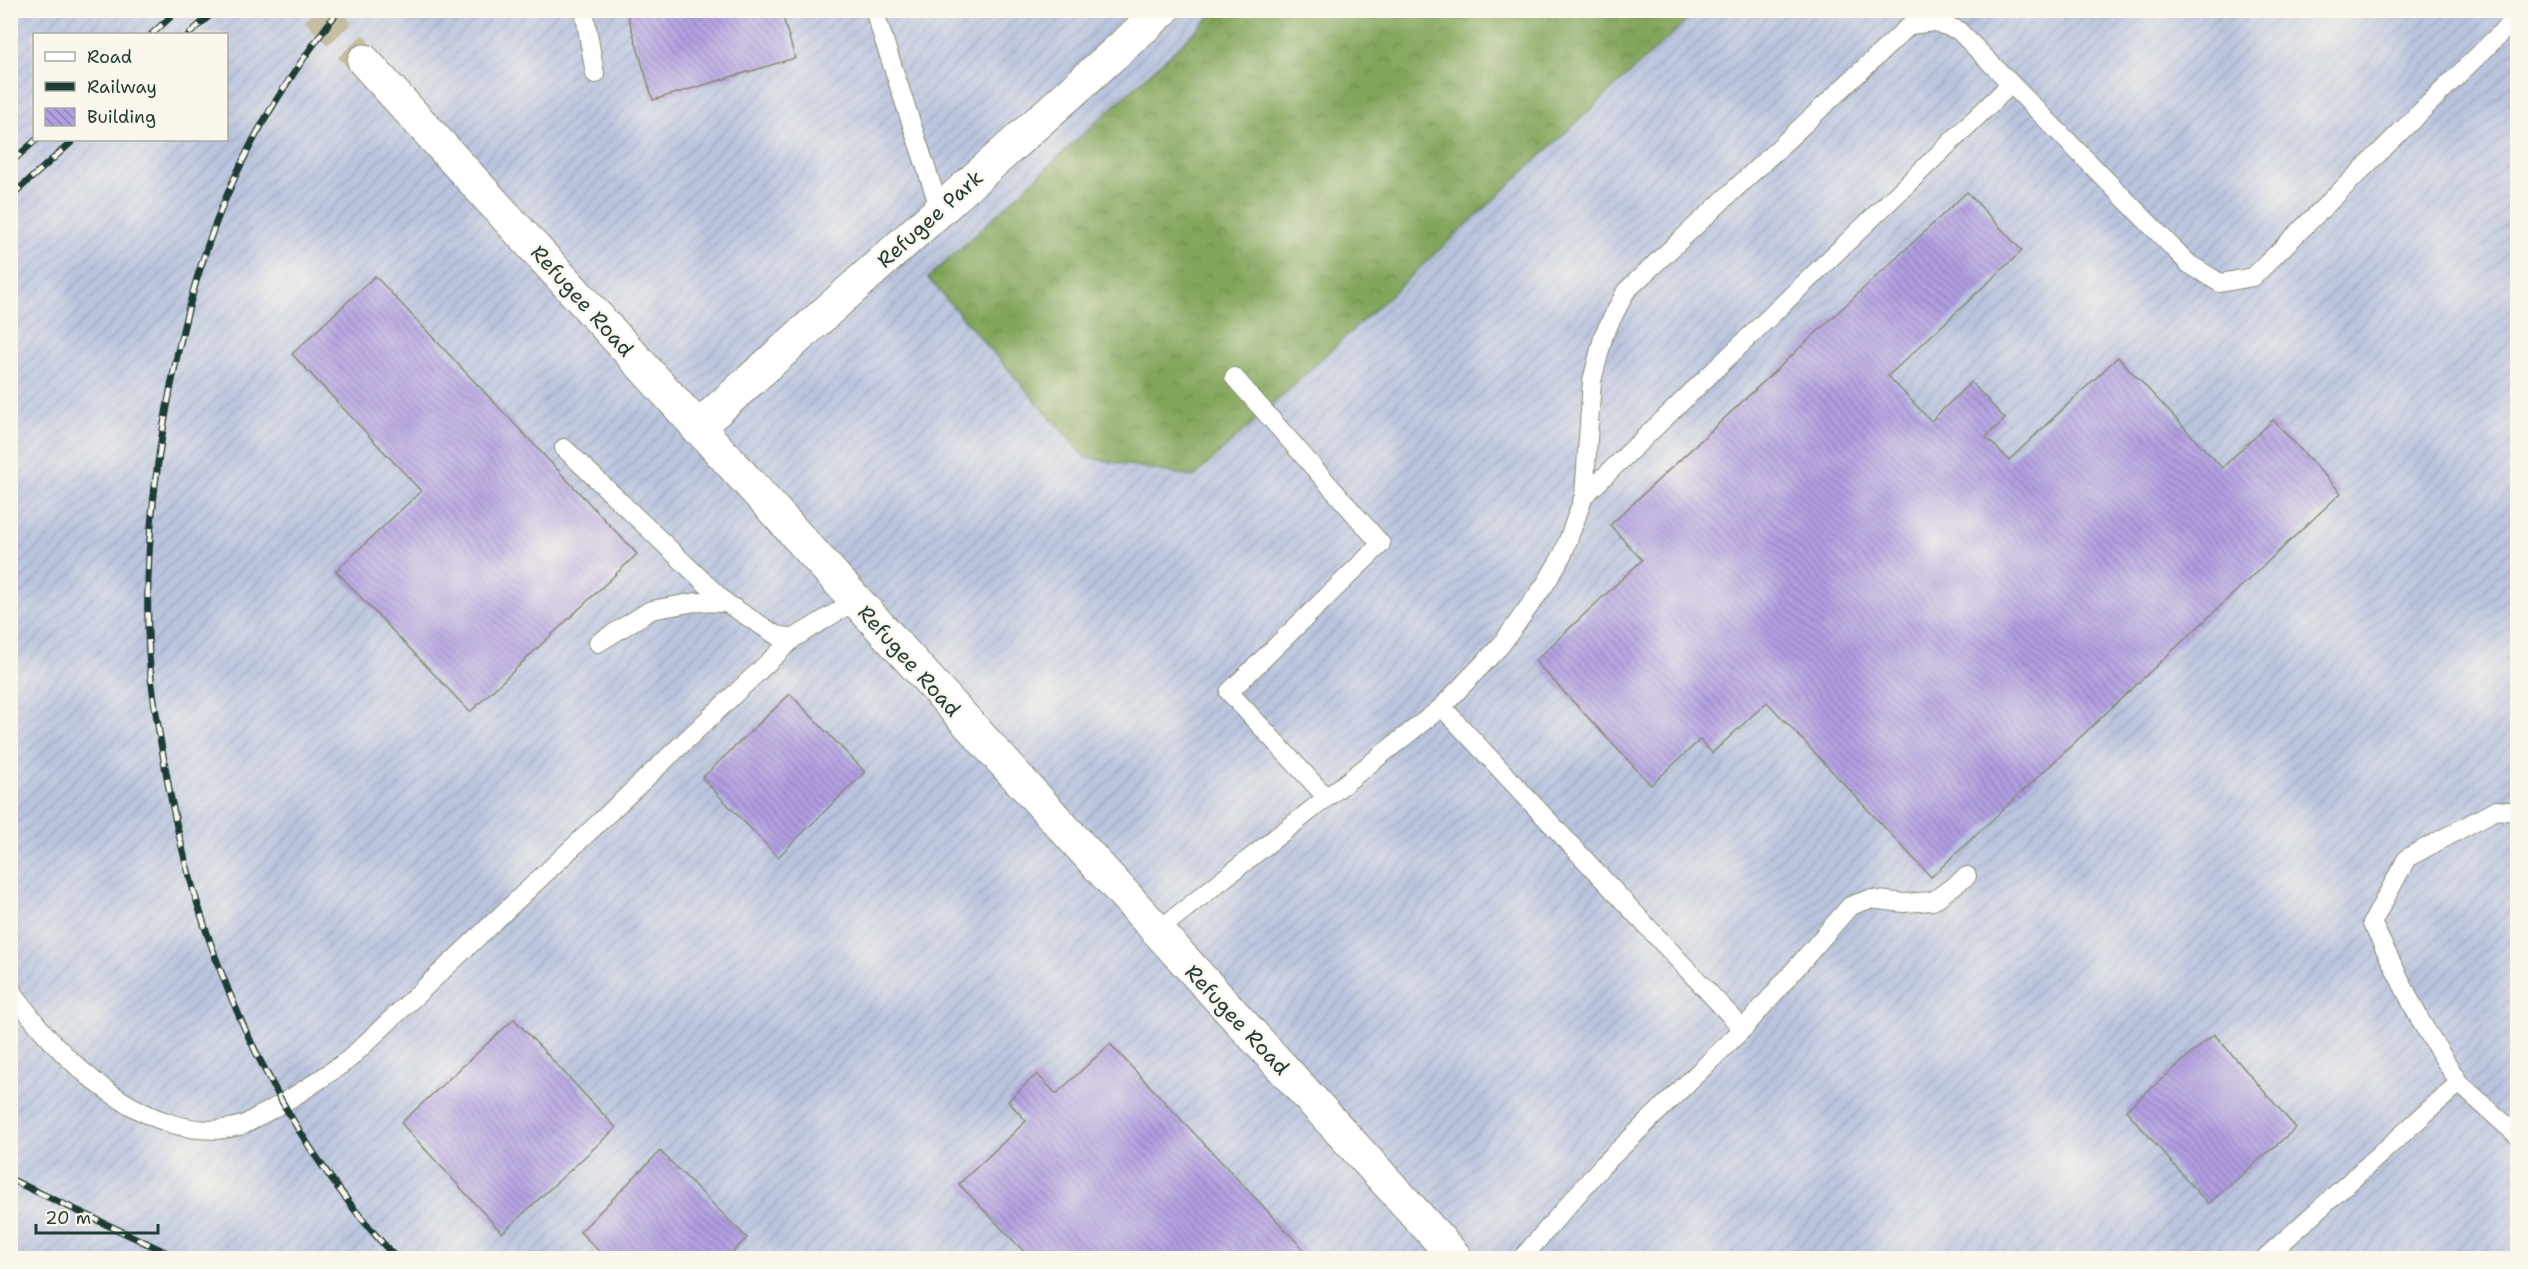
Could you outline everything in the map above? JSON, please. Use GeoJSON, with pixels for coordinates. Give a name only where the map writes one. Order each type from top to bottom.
{"type":"FeatureCollection","features":[{"type":"Feature","properties":{"kind":"main road","name":"Refugee Park"},"geometry":{"type":"LineString","coordinates":[[697,428],[1163,10]]}},
{"type":"Feature","properties":{"kind":"main road","name":"Refugee Road"},"geometry":{"type":"LineString","coordinates":[[364,61],[1156,932],[1456,1258]]}},
{"type":"Feature","properties":{"kind":"lane"},"geometry":{"type":"LineString","coordinates":[[584,10],[595,74]]}},
{"type":"Feature","properties":{"kind":"lane"},"geometry":{"type":"LineString","coordinates":[[874,10],[940,210]]}},
{"type":"Feature","properties":{"kind":"lane"},"geometry":{"type":"LineString","coordinates":[[1156,932],[1442,707],[1501,645],[1546,583],[1563,554],[1584,496],[1592,381],[1604,334],[1626,291],[1910,25],[1934,22],[1958,30],[2188,264],[2220,283],[2253,277],[2517,16]]}},
{"type":"Feature","properties":{"kind":"lane"},"geometry":{"type":"LineString","coordinates":[[1584,496],[2011,84]]}},
{"type":"Feature","properties":{"kind":"lane"},"geometry":{"type":"LineString","coordinates":[[1234,377],[1381,544],[1228,692],[1327,798]]}},
{"type":"Feature","properties":{"kind":"lane"},"geometry":{"type":"LineString","coordinates":[[564,448],[726,603],[776,635],[794,638]]}},
{"type":"Feature","properties":{"kind":"lane"},"geometry":{"type":"LineString","coordinates":[[10,987],[27,1014],[82,1071],[126,1103],[165,1122],[203,1130],[240,1126],[284,1103],[348,1060],[794,638],[855,601]]}},
{"type":"Feature","properties":{"kind":"lane"},"geometry":{"type":"LineString","coordinates":[[598,643],[651,610],[696,602],[726,603]]}},
{"type":"Feature","properties":{"kind":"lane"},"geometry":{"type":"LineString","coordinates":[[1442,707],[1743,1029]]}},
{"type":"Feature","properties":{"kind":"lane"},"geometry":{"type":"LineString","coordinates":[[2517,812],[2496,810],[2407,858],[2372,923],[2420,1020],[2459,1083],[2517,1136]]}},
{"type":"Feature","properties":{"kind":"lane"},"geometry":{"type":"LineString","coordinates":[[1522,1258],[1602,1166],[1743,1029],[1850,906],[1870,899],[1904,903],[1933,901],[1967,876]]}},
{"type":"Feature","properties":{"kind":"lane"},"geometry":{"type":"LineString","coordinates":[[2265,1258],[2459,1083]]}},
{"type":"Feature","properties":{"kind":"shaded area"},"geometry":{"type":"Polygon","coordinates":[[[10,11],[1217,11],[928,278],[1194,477],[1697,11],[2517,11],[2517,1258],[11,1258],[10,11]]]}},
{"type":"Feature","properties":{"kind":"green space"},"geometry":{"type":"Polygon","coordinates":[[[1217,11],[1697,11],[1194,477],[1085,457],[928,278],[1217,11]]]}},
{"type":"Feature","properties":{"kind":"building"},"geometry":{"type":"Polygon","coordinates":[[[626,10],[781,10],[795,58],[653,100],[626,10]]]}},
{"type":"Feature","properties":{"kind":"building"},"geometry":{"type":"Polygon","coordinates":[[[992,10],[1011,10],[1011,11],[994,16],[992,10]]]}},
{"type":"Feature","properties":{"kind":"building"},"geometry":{"type":"Polygon","coordinates":[[[1967,192],[2022,251],[1888,376],[1931,421],[1971,382],[2005,419],[1986,437],[2009,460],[2118,357],[2222,468],[2273,420],[2341,493],[1931,877],[1767,702],[1712,753],[1700,740],[1651,785],[1535,661],[1642,560],[1610,525],[1967,192]]]}},
{"type":"Feature","properties":{"kind":"building"},"geometry":{"type":"Polygon","coordinates":[[[375,276],[637,554],[470,712],[336,571],[421,491],[292,354],[375,276]]]}},
{"type":"Feature","properties":{"kind":"building"},"geometry":{"type":"Polygon","coordinates":[[[790,694],[865,772],[778,857],[702,778],[790,694]]]}},
{"type":"Feature","properties":{"kind":"building"},"geometry":{"type":"Polygon","coordinates":[[[514,1019],[616,1128],[502,1233],[401,1123],[514,1019]]]}},
{"type":"Feature","properties":{"kind":"building"},"geometry":{"type":"Polygon","coordinates":[[[2214,1034],[2296,1128],[2208,1204],[2126,1110],[2214,1034]]]}},
{"type":"Feature","properties":{"kind":"building"},"geometry":{"type":"Polygon","coordinates":[[[1110,1044],[1312,1258],[1030,1258],[959,1184],[1026,1121],[1008,1101],[1037,1074],[1056,1094],[1110,1044]]]}},
{"type":"Feature","properties":{"kind":"building"},"geometry":{"type":"Polygon","coordinates":[[[660,1151],[747,1238],[727,1258],[606,1258],[580,1232],[660,1151]]]}},
{"type":"Feature","properties":{"kind":"tunnel"},"geometry":{"type":"LineString","coordinates":[[317,10],[364,61]]}},
{"type":"Feature","properties":{"kind":"railway"},"geometry":{"type":"LineString","coordinates":[[153,33],[178,10]]}},
{"type":"Feature","properties":{"kind":"railway"},"geometry":{"type":"LineString","coordinates":[[190,33],[216,10]]}},
{"type":"Feature","properties":{"kind":"railway"},"geometry":{"type":"LineString","coordinates":[[339,10],[290,79],[247,152],[221,209],[191,299],[170,391],[151,521],[148,587],[149,654],[156,717],[176,824],[194,892],[216,959],[243,1024],[274,1087],[310,1147],[350,1204],[396,1258]]}},
{"type":"Feature","properties":{"kind":"railway"},"geometry":{"type":"LineString","coordinates":[[10,163],[35,141]]}},
{"type":"Feature","properties":{"kind":"railway"},"geometry":{"type":"LineString","coordinates":[[10,197],[73,141]]}},
{"type":"Feature","properties":{"kind":"railway"},"geometry":{"type":"LineString","coordinates":[[10,1179],[178,1258]]}}]}
